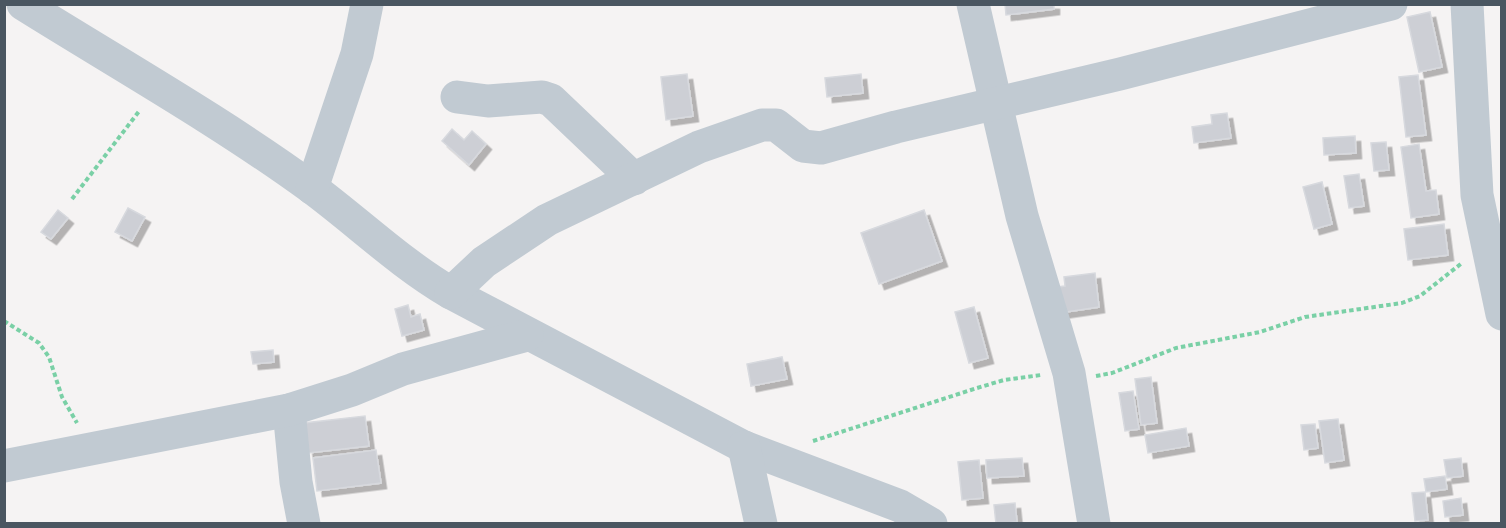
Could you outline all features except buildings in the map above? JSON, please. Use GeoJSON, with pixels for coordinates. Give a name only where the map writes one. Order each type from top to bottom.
{"type":"FeatureCollection","features":[{"type":"Feature","properties":{"kind":"street"},"geometry":{"type":"LineString","coordinates":[[23,4],[312,188],[414,271],[451,293],[527,335],[757,452],[900,506],[932,524]]}},
{"type":"Feature","properties":{"kind":"street"},"geometry":{"type":"LineString","coordinates":[[312,188],[357,54],[367,4]]}},
{"type":"Feature","properties":{"kind":"street"},"geometry":{"type":"LineString","coordinates":[[973,4],[1022,216],[1069,373],[1094,524]]}},
{"type":"Feature","properties":{"kind":"street"},"geometry":{"type":"LineString","coordinates":[[451,293],[484,262],[547,220],[699,147],[767,124],[776,125],[802,146],[821,148],[1391,4]]}},
{"type":"Feature","properties":{"kind":"street"},"geometry":{"type":"LineString","coordinates":[[1467,4],[1477,195],[1502,314]]}},
{"type":"Feature","properties":{"kind":"street"},"geometry":{"type":"LineString","coordinates":[[457,98],[488,101],[542,97],[551,100],[634,179]]}},
{"type":"Feature","properties":{"kind":"street"},"geometry":{"type":"LineString","coordinates":[[4,466],[290,410],[352,390],[403,369],[527,335]]}},
{"type":"Feature","properties":{"kind":"street"},"geometry":{"type":"LineString","coordinates":[[290,410],[296,482],[304,524]]}},
{"type":"Feature","properties":{"kind":"street"},"geometry":{"type":"LineString","coordinates":[[757,452],[761,524]]}},
{"type":"Feature","properties":{"kind":"path"},"geometry":{"type":"LineString","coordinates":[[72,199],[157,88]]}},
{"type":"Feature","properties":{"kind":"path"},"geometry":{"type":"LineString","coordinates":[[757,452],[879,422],[986,385],[1024,377],[1069,373],[1095,376],[1112,373],[1176,348],[1260,332],[1305,317],[1402,303],[1420,296],[1462,262],[1487,251]]}},
{"type":"Feature","properties":{"kind":"path"},"geometry":{"type":"LineString","coordinates":[[4,321],[39,343],[49,357],[62,397],[91,450]]}}]}
